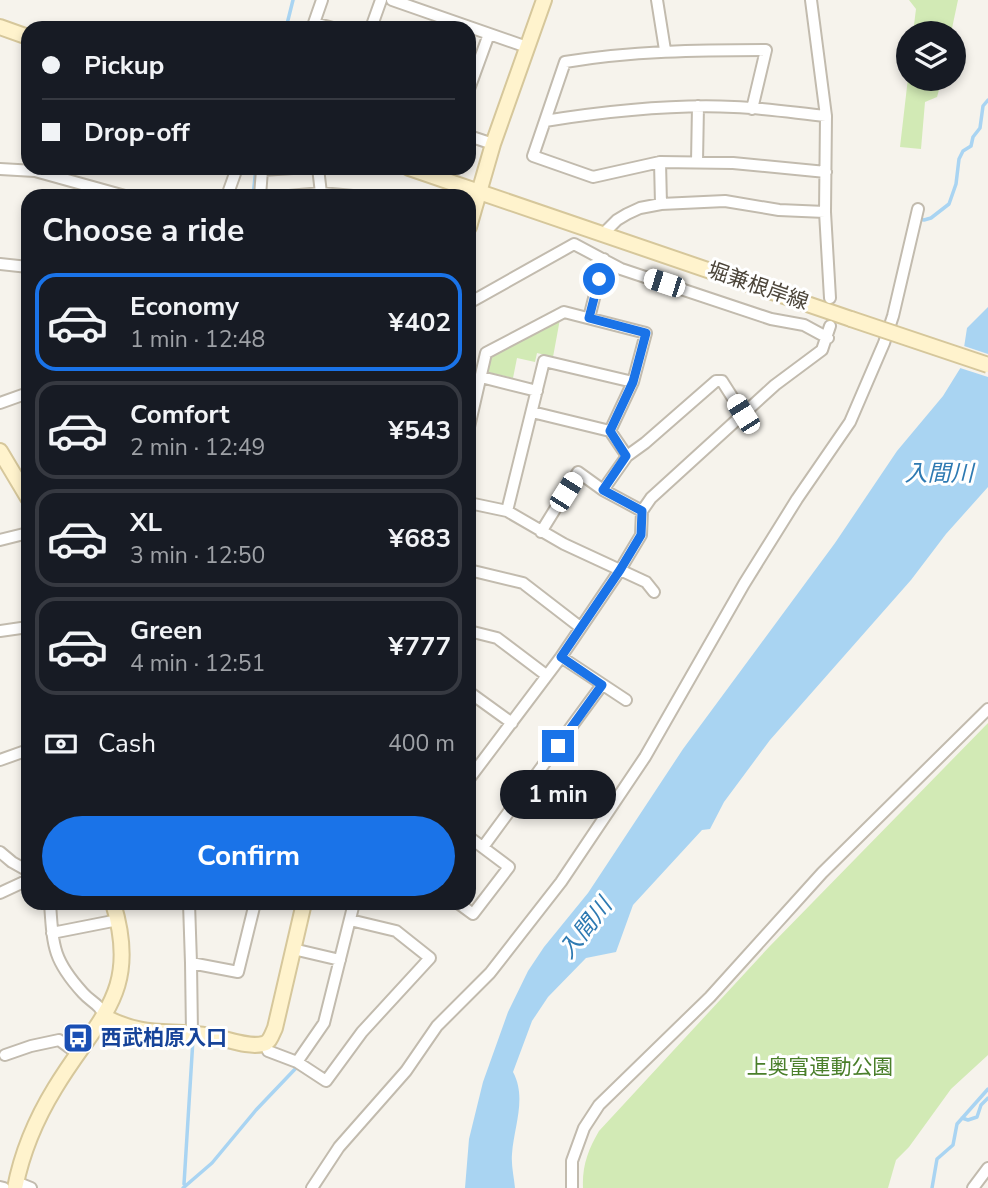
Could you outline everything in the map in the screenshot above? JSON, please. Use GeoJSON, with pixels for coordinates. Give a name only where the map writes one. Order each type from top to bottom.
{"type":"FeatureCollection","features":[{"type":"Feature","properties":{"kind":"main road"},"geometry":{"type":"LineString","coordinates":[[476,200],[544,0]]}},
{"type":"Feature","properties":{"kind":"main road"},"geometry":{"type":"LineString","coordinates":[[0,27],[21,34]]}},
{"type":"Feature","properties":{"kind":"main road","name":"堀兼根岸線"},"geometry":{"type":"LineString","coordinates":[[429,175],[469,189]]}},
{"type":"Feature","properties":{"kind":"main road","name":"堀兼根岸線"},"geometry":{"type":"LineString","coordinates":[[478,192],[988,365]]}},
{"type":"Feature","properties":{"kind":"main road"},"geometry":{"type":"LineString","coordinates":[[0,451],[21,486]]}},
{"type":"Feature","properties":{"kind":"main road"},"geometry":{"type":"LineString","coordinates":[[9,1186],[31,1132],[55,1087],[105,1017],[120,982],[122,965],[115,910]]}},
{"type":"Feature","properties":{"kind":"main road"},"geometry":{"type":"LineString","coordinates":[[105,1017],[137,1030],[192,1033],[250,1044],[265,1044],[270,1040],[275,1028],[302,910]]}},
{"type":"Feature","properties":{"kind":"street"},"geometry":{"type":"LineString","coordinates":[[315,21],[321,0]]}},
{"type":"Feature","properties":{"kind":"street"},"geometry":{"type":"LineString","coordinates":[[374,21],[381,0]]}},
{"type":"Feature","properties":{"kind":"street"},"geometry":{"type":"LineString","coordinates":[[392,0],[451,21]]}},
{"type":"Feature","properties":{"kind":"street"},"geometry":{"type":"LineString","coordinates":[[657,0],[666,50]]}},
{"type":"Feature","properties":{"kind":"street"},"geometry":{"type":"LineString","coordinates":[[811,0],[826,116],[825,212],[830,298]]}},
{"type":"Feature","properties":{"kind":"street"},"geometry":{"type":"LineString","coordinates":[[432,21],[434,15]]}},
{"type":"Feature","properties":{"kind":"street"},"geometry":{"type":"LineString","coordinates":[[476,30],[527,47]]}},
{"type":"Feature","properties":{"kind":"street"},"geometry":{"type":"LineString","coordinates":[[476,70],[489,34]]}},
{"type":"Feature","properties":{"kind":"street"},"geometry":{"type":"LineString","coordinates":[[752,109],[766,50],[666,50],[565,62],[533,156],[593,177],[660,162],[772,166],[826,172]]}},
{"type":"Feature","properties":{"kind":"street"},"geometry":{"type":"LineString","coordinates":[[545,121],[614,110],[698,106],[826,116]]}},
{"type":"Feature","properties":{"kind":"street"},"geometry":{"type":"LineString","coordinates":[[696,162],[698,106]]}},
{"type":"Feature","properties":{"kind":"street"},"geometry":{"type":"LineString","coordinates":[[476,138],[493,144]]}},
{"type":"Feature","properties":{"kind":"street"},"geometry":{"type":"LineString","coordinates":[[660,162],[661,204]]}},
{"type":"Feature","properties":{"kind":"street"},"geometry":{"type":"LineString","coordinates":[[0,169],[21,170]]}},
{"type":"Feature","properties":{"kind":"street"},"geometry":{"type":"LineString","coordinates":[[49,175],[100,189]]}},
{"type":"Feature","properties":{"kind":"street"},"geometry":{"type":"LineString","coordinates":[[603,234],[627,214],[661,204],[725,201],[779,210],[825,212]]}},
{"type":"Feature","properties":{"kind":"street"},"geometry":{"type":"LineString","coordinates":[[312,1188],[339,1147],[406,1070],[437,1026],[490,973],[561,882],[651,748],[744,584],[797,499],[850,422],[887,334],[918,209]]}},
{"type":"Feature","properties":{"kind":"street"},"geometry":{"type":"LineString","coordinates":[[476,299],[574,244],[621,269],[771,319],[804,325],[828,338]]}},
{"type":"Feature","properties":{"kind":"street"},"geometry":{"type":"LineString","coordinates":[[589,318],[604,260]]}},
{"type":"Feature","properties":{"kind":"street"},"geometry":{"type":"LineString","coordinates":[[0,264],[21,266]]}},
{"type":"Feature","properties":{"kind":"street"},"geometry":{"type":"LineString","coordinates":[[476,398],[486,352],[564,312],[589,318],[646,333],[633,382],[610,431]]}},
{"type":"Feature","properties":{"kind":"street"},"geometry":{"type":"LineString","coordinates":[[476,763],[512,723],[620,570],[641,535],[642,511],[651,498],[775,385],[814,358],[828,338],[830,326]]}},
{"type":"Feature","properties":{"kind":"street"},"geometry":{"type":"LineString","coordinates":[[507,511],[544,361],[633,382]]}},
{"type":"Feature","properties":{"kind":"street"},"geometry":{"type":"LineString","coordinates":[[481,377],[537,390]]}},
{"type":"Feature","properties":{"kind":"street"},"geometry":{"type":"LineString","coordinates":[[603,490],[626,456],[645,443],[716,381],[722,381],[743,414]]}},
{"type":"Feature","properties":{"kind":"street"},"geometry":{"type":"LineString","coordinates":[[0,403],[21,396]]}},
{"type":"Feature","properties":{"kind":"street"},"geometry":{"type":"LineString","coordinates":[[532,412],[610,431],[626,456]]}},
{"type":"Feature","properties":{"kind":"street"},"geometry":{"type":"LineString","coordinates":[[541,532],[578,472],[603,490],[642,511]]}},
{"type":"Feature","properties":{"kind":"street"},"geometry":{"type":"LineString","coordinates":[[476,504],[507,511],[541,532],[646,582],[654,592]]}},
{"type":"Feature","properties":{"kind":"street"},"geometry":{"type":"LineString","coordinates":[[0,540],[21,535]]}},
{"type":"Feature","properties":{"kind":"street"},"geometry":{"type":"LineString","coordinates":[[476,572],[523,583],[580,627]]}},
{"type":"Feature","properties":{"kind":"street"},"geometry":{"type":"LineString","coordinates":[[0,631],[21,628]]}},
{"type":"Feature","properties":{"kind":"street"},"geometry":{"type":"LineString","coordinates":[[476,633],[497,638],[546,675]]}},
{"type":"Feature","properties":{"kind":"street"},"geometry":{"type":"LineString","coordinates":[[561,657],[626,700]]}},
{"type":"Feature","properties":{"kind":"street"},"geometry":{"type":"LineString","coordinates":[[483,847],[602,685]]}},
{"type":"Feature","properties":{"kind":"street"},"geometry":{"type":"LineString","coordinates":[[476,697],[512,723]]}},
{"type":"Feature","properties":{"kind":"street"},"geometry":{"type":"LineString","coordinates":[[572,1188],[572,1161],[584,1128],[599,1105],[710,997],[822,873],[988,709]]}},
{"type":"Feature","properties":{"kind":"street"},"geometry":{"type":"LineString","coordinates":[[0,760],[21,752]]}},
{"type":"Feature","properties":{"kind":"street"},"geometry":{"type":"LineString","coordinates":[[468,910],[473,914],[509,867],[476,842]]}},
{"type":"Feature","properties":{"kind":"street"},"geometry":{"type":"LineString","coordinates":[[0,852],[21,867]]}},
{"type":"Feature","properties":{"kind":"street"},"geometry":{"type":"LineString","coordinates":[[0,893],[21,883]]}},
{"type":"Feature","properties":{"kind":"street"},"geometry":{"type":"LineString","coordinates":[[50,910],[55,955],[60,965],[87,998],[100,1006],[105,1017]]}},
{"type":"Feature","properties":{"kind":"street"},"geometry":{"type":"LineString","coordinates":[[189,910],[192,1033]]}},
{"type":"Feature","properties":{"kind":"street"},"geometry":{"type":"LineString","coordinates":[[191,963],[238,972],[253,910]]}},
{"type":"Feature","properties":{"kind":"street"},"geometry":{"type":"LineString","coordinates":[[297,1062],[324,1023],[352,910]]}},
{"type":"Feature","properties":{"kind":"street"},"geometry":{"type":"LineString","coordinates":[[52,933],[118,920]]}},
{"type":"Feature","properties":{"kind":"street"},"geometry":{"type":"LineString","coordinates":[[265,1044],[268,1051],[297,1062],[326,1081],[362,1032],[430,958],[396,931],[350,920]]}},
{"type":"Feature","properties":{"kind":"street"},"geometry":{"type":"LineString","coordinates":[[293,949],[340,960]]}},
{"type":"Feature","properties":{"kind":"street"},"geometry":{"type":"LineString","coordinates":[[5,1055],[59,1040],[77,1054]]}},
{"type":"Feature","properties":{"kind":"street"},"geometry":{"type":"LineString","coordinates":[[973,1188],[988,1168]]}},
{"type":"Feature","properties":{"kind":"street"},"geometry":{"type":"LineString","coordinates":[[9,1186],[31,1188]]}},
{"type":"Feature","properties":{"kind":"green space"},"geometry":{"type":"Polygon","coordinates":[[[909,0],[958,0],[954,21],[914,21],[916,9],[909,0]]]}},
{"type":"Feature","properties":{"kind":"green space"},"geometry":{"type":"Polygon","coordinates":[[[906,91],[939,91],[937,97],[925,102],[921,149],[900,147],[906,91]]]}},
{"type":"Feature","properties":{"kind":"green space"},"geometry":{"type":"Polygon","coordinates":[[[560,319],[553,357],[537,353],[535,362],[517,358],[513,378],[488,372],[491,355],[560,319]]]}},
{"type":"Feature","properties":{"kind":"green space","name":"上奥富運動公園"},"geometry":{"type":"Polygon","coordinates":[[[988,723],[988,1055],[951,1089],[909,1147],[896,1160],[888,1188],[583,1188],[586,1158],[599,1131],[769,947],[988,723]]]}},
{"type":"Feature","properties":{"kind":"water","name":"入間川"},"geometry":{"type":"Polygon","coordinates":[[[988,307],[988,487],[946,534],[911,580],[770,740],[724,802],[710,829],[702,830],[633,905],[616,952],[586,958],[548,997],[532,1021],[513,1072],[519,1092],[512,1154],[515,1188],[465,1188],[469,1139],[483,1082],[508,1012],[528,971],[588,893],[683,749],[835,543],[897,451],[943,396],[961,367],[967,328],[988,307]]]}},
{"type":"Feature","properties":{"kind":"pier"},"geometry":{"type":"Polygon","coordinates":[[[961,345],[988,354],[988,377],[957,367],[961,345]]]}},
{"type":"Feature","properties":{"kind":"waterway"},"geometry":{"type":"LineString","coordinates":[[288,21],[293,0]]}},
{"type":"Feature","properties":{"kind":"waterway"},"geometry":{"type":"LineString","coordinates":[[918,219],[931,218],[949,204],[956,184],[959,159],[963,151],[971,146],[973,137],[980,128],[983,106],[988,100]]}},
{"type":"Feature","properties":{"kind":"waterway"},"geometry":{"type":"LineString","coordinates":[[254,189],[255,175]]}},
{"type":"Feature","properties":{"kind":"waterway"},"geometry":{"type":"LineString","coordinates":[[184,1184],[193,1039]]}},
{"type":"Feature","properties":{"kind":"waterway"},"geometry":{"type":"LineString","coordinates":[[183,1188],[212,1163],[256,1110],[297,1067]]}},
{"type":"Feature","properties":{"kind":"waterway"},"geometry":{"type":"LineString","coordinates":[[932,1188],[937,1159],[953,1145],[957,1124],[988,1089]]}},
{"type":"Feature","properties":{"kind":"waterway"},"geometry":{"type":"LineString","coordinates":[[962,1118],[968,1120],[977,1117],[981,1105],[988,1098]]}},
{"type":"Feature","properties":{"kind":"place","name":"西武柏原入口"},"geometry":{"type":"Point","coordinates":[78,1038]}},
{"type":"Feature","properties":{"kind":"route"},"geometry":{"type":"LineString","coordinates":[[558,746],[602,685],[561,657],[641,535],[642,511],[603,490],[626,456],[610,431],[633,382],[646,333],[589,318],[599,279]]}}]}
